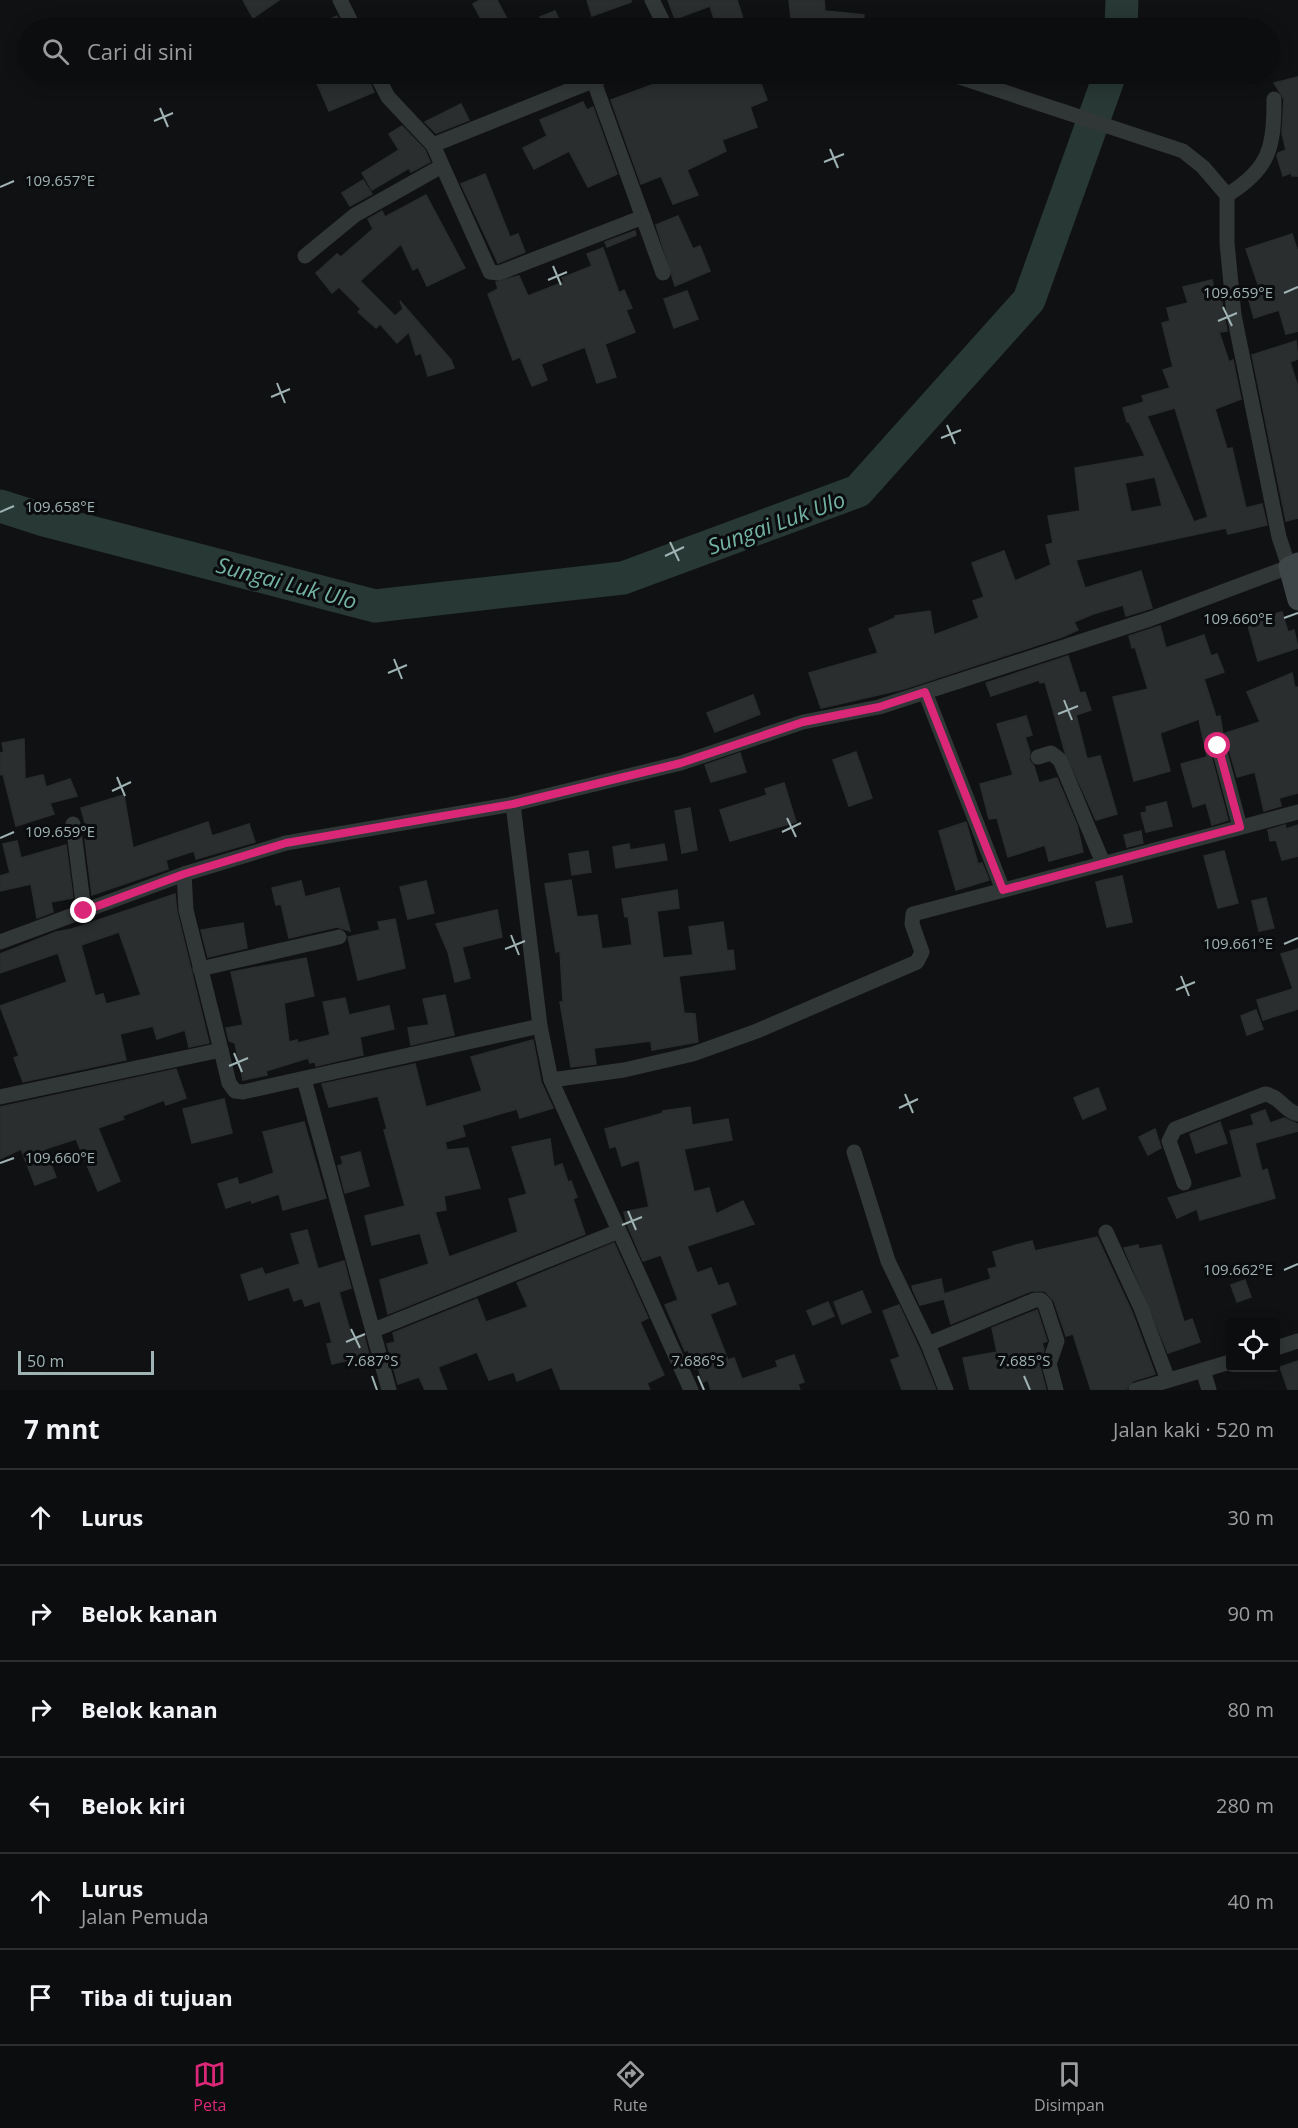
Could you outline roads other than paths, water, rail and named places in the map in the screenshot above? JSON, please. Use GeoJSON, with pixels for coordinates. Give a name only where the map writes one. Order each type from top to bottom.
{"type":"FeatureCollection","features":[{"type":"Feature","properties":{"kind":"main road"},"geometry":{"type":"LineString","coordinates":[[1293,565],[1298,600]]}},
{"type":"Feature","properties":{"kind":"street"},"geometry":{"type":"LineString","coordinates":[[340,0],[349,18]]}},
{"type":"Feature","properties":{"kind":"street"},"geometry":{"type":"LineString","coordinates":[[652,0],[661,18]]}},
{"type":"Feature","properties":{"kind":"street"},"geometry":{"type":"LineString","coordinates":[[381,84],[388,97],[433,145],[486,267],[494,274],[643,217]]}},
{"type":"Feature","properties":{"kind":"street"},"geometry":{"type":"LineString","coordinates":[[433,145],[581,84]]}},
{"type":"Feature","properties":{"kind":"street"},"geometry":{"type":"LineString","coordinates":[[595,84],[663,273]]}},
{"type":"Feature","properties":{"kind":"street"},"geometry":{"type":"LineString","coordinates":[[0,942],[184,874],[315,837],[513,804],[681,763],[803,722],[879,707],[1150,619],[1293,565],[1279,537],[1234,315],[1227,243],[1227,195],[1203,167],[1183,151],[982,84]]}},
{"type":"Feature","properties":{"kind":"street"},"geometry":{"type":"LineString","coordinates":[[1227,195],[1246,184],[1266,160],[1274,133],[1274,99]]}},
{"type":"Feature","properties":{"kind":"street"},"geometry":{"type":"LineString","coordinates":[[305,256],[355,215],[442,166]]}},
{"type":"Feature","properties":{"kind":"street"},"geometry":{"type":"LineString","coordinates":[[925,692],[1003,890]]}},
{"type":"Feature","properties":{"kind":"street"},"geometry":{"type":"LineString","coordinates":[[1218,746],[1240,827]]}},
{"type":"Feature","properties":{"kind":"street"},"geometry":{"type":"LineString","coordinates":[[1038,757],[1051,753],[1060,760],[1103,863]]}},
{"type":"Feature","properties":{"kind":"street"},"geometry":{"type":"LineString","coordinates":[[513,804],[540,1026],[551,1080],[691,1390]]}},
{"type":"Feature","properties":{"kind":"street"},"geometry":{"type":"LineString","coordinates":[[551,1080],[624,1070],[693,1054],[757,1031],[917,962],[922,952],[912,924],[913,914],[1298,812]]}},
{"type":"Feature","properties":{"kind":"street"},"geometry":{"type":"LineString","coordinates":[[73,824],[84,911]]}},
{"type":"Feature","properties":{"kind":"street"},"geometry":{"type":"LineString","coordinates":[[184,874],[186,910],[229,1083],[235,1091],[243,1092],[540,1026]]}},
{"type":"Feature","properties":{"kind":"street"},"geometry":{"type":"LineString","coordinates":[[200,969],[339,937]]}},
{"type":"Feature","properties":{"kind":"street"},"geometry":{"type":"LineString","coordinates":[[0,1098],[221,1050]]}},
{"type":"Feature","properties":{"kind":"street"},"geometry":{"type":"LineString","coordinates":[[304,1078],[374,1330],[388,1390]]}},
{"type":"Feature","properties":{"kind":"street"},"geometry":{"type":"LineString","coordinates":[[1184,1183],[1169,1141],[1175,1129],[1265,1095],[1273,1095],[1292,1113],[1298,1114]]}},
{"type":"Feature","properties":{"kind":"street"},"geometry":{"type":"LineString","coordinates":[[854,1152],[888,1262],[928,1344],[946,1390]]}},
{"type":"Feature","properties":{"kind":"street"},"geometry":{"type":"LineString","coordinates":[[374,1330],[619,1231]]}},
{"type":"Feature","properties":{"kind":"street"},"geometry":{"type":"LineString","coordinates":[[1106,1232],[1141,1308],[1168,1380]]}},
{"type":"Feature","properties":{"kind":"street"},"geometry":{"type":"LineString","coordinates":[[928,1344],[1035,1300],[1041,1300],[1045,1304],[1057,1341],[1048,1364],[1056,1390]]}},
{"type":"Feature","properties":{"kind":"street"},"geometry":{"type":"LineString","coordinates":[[1280,1346],[1298,1341]]}},
{"type":"Feature","properties":{"kind":"street"},"geometry":{"type":"LineString","coordinates":[[1136,1390],[1226,1363]]}},
{"type":"Feature","properties":{"kind":"street"},"geometry":{"type":"LineString","coordinates":[[1203,1370],[1209,1390]]}},
{"type":"Feature","properties":{"kind":"waterway","name":"Sungai Luk Ulo"},"geometry":{"type":"LineString","coordinates":[[1121,18],[1122,0]]}},
{"type":"Feature","properties":{"kind":"waterway","name":"Sungai Luk Ulo"},"geometry":{"type":"LineString","coordinates":[[0,506],[44,520],[375,606],[623,578],[858,491],[1029,300],[1106,84]]}}]}
